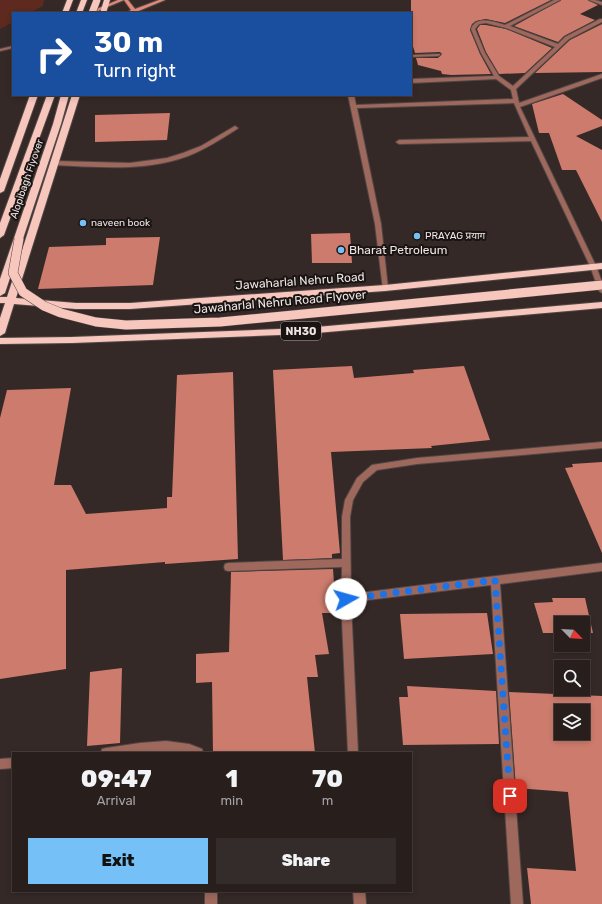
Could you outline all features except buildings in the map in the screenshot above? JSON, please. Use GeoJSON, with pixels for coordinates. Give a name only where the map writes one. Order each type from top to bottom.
{"type":"FeatureCollection","features":[{"type":"Feature","properties":{"kind":"highway"},"geometry":{"type":"LineString","coordinates":[[66,12],[70,0]]}},
{"type":"Feature","properties":{"kind":"highway"},"geometry":{"type":"LineString","coordinates":[[79,12],[84,0]]}},
{"type":"Feature","properties":{"kind":"highway"},"geometry":{"type":"LineString","coordinates":[[92,12],[97,0]]}},
{"type":"Feature","properties":{"kind":"highway"},"geometry":{"type":"LineString","coordinates":[[0,191],[34,96]]}},
{"type":"Feature","properties":{"kind":"highway","name":"Alopibagh Flyover"},"geometry":{"type":"LineString","coordinates":[[0,235],[51,96]]}},
{"type":"Feature","properties":{"kind":"highway","name":"Alopibagh Flyover"},"geometry":{"type":"LineString","coordinates":[[0,293],[57,124],[65,96]]}},
{"type":"Feature","properties":{"kind":"highway"},"geometry":{"type":"LineString","coordinates":[[0,333],[5,300],[54,163],[76,96]]}},
{"type":"Feature","properties":{"kind":"highway","name":"Jawaharlal Nehru Road Flyover"},"geometry":{"type":"LineString","coordinates":[[19,239],[13,273],[23,292],[44,306],[55,311],[96,322],[126,325],[220,322],[602,285]]}},
{"type":"Feature","properties":{"kind":"highway","name":"Jawaharlal Nehru Road"},"geometry":{"type":"LineString","coordinates":[[5,300],[76,306],[130,306],[386,288],[597,266]]}},
{"type":"Feature","properties":{"kind":"highway","name":"NH30"},"geometry":{"type":"LineString","coordinates":[[0,341],[72,340],[305,331],[602,305]]}},
{"type":"Feature","properties":{"kind":"main road"},"geometry":{"type":"LineString","coordinates":[[92,12],[122,0]]}},
{"type":"Feature","properties":{"kind":"main road"},"geometry":{"type":"LineString","coordinates":[[126,0],[134,11]]}},
{"type":"Feature","properties":{"kind":"main road"},"geometry":{"type":"LineString","coordinates":[[131,12],[163,0]]}},
{"type":"Feature","properties":{"kind":"street"},"geometry":{"type":"LineString","coordinates":[[504,27],[558,0]]}},
{"type":"Feature","properties":{"kind":"street"},"geometry":{"type":"LineString","coordinates":[[591,0],[602,4]]}},
{"type":"Feature","properties":{"kind":"street"},"geometry":{"type":"LineString","coordinates":[[513,89],[567,38],[602,20]]}},
{"type":"Feature","properties":{"kind":"street"},"geometry":{"type":"LineString","coordinates":[[558,46],[504,27],[484,22],[474,25],[473,28],[483,53],[497,77],[513,89],[516,104],[532,139],[597,266],[602,291]]}},
{"type":"Feature","properties":{"kind":"street"},"geometry":{"type":"LineString","coordinates":[[0,50],[12,47]]}},
{"type":"Feature","properties":{"kind":"street"},"geometry":{"type":"LineString","coordinates":[[412,56],[438,55]]}},
{"type":"Feature","properties":{"kind":"street"},"geometry":{"type":"LineString","coordinates":[[353,107],[516,104],[602,76]]}},
{"type":"Feature","properties":{"kind":"street"},"geometry":{"type":"LineString","coordinates":[[412,80],[497,77]]}},
{"type":"Feature","properties":{"kind":"street"},"geometry":{"type":"LineString","coordinates":[[351,96],[378,224],[386,288]]}},
{"type":"Feature","properties":{"kind":"street"},"geometry":{"type":"LineString","coordinates":[[54,163],[131,166],[154,163],[180,157],[203,148],[235,128]]}},
{"type":"Feature","properties":{"kind":"street"},"geometry":{"type":"LineString","coordinates":[[399,142],[532,139]]}},
{"type":"Feature","properties":{"kind":"street"},"geometry":{"type":"LineString","coordinates":[[353,752],[346,599],[346,517],[349,500],[360,480],[375,467],[417,461],[602,445]]}},
{"type":"Feature","properties":{"kind":"street"},"geometry":{"type":"LineString","coordinates":[[228,567],[346,563]]}},
{"type":"Feature","properties":{"kind":"street"},"geometry":{"type":"LineString","coordinates":[[346,599],[602,567]]}},
{"type":"Feature","properties":{"kind":"street"},"geometry":{"type":"LineString","coordinates":[[495,580],[517,904]]}},
{"type":"Feature","properties":{"kind":"street"},"geometry":{"type":"LineString","coordinates":[[115,752],[168,746],[189,748],[196,752]]}},
{"type":"Feature","properties":{"kind":"street"},"geometry":{"type":"LineString","coordinates":[[0,764],[12,763]]}},
{"type":"Feature","properties":{"kind":"street"},"geometry":{"type":"LineString","coordinates":[[211,892],[211,904]]}},
{"type":"Feature","properties":{"kind":"street"},"geometry":{"type":"LineString","coordinates":[[359,892],[360,904]]}},
{"type":"Feature","properties":{"kind":"shaded area"},"geometry":{"type":"Polygon","coordinates":[[[0,0],[44,0],[43,6],[31,12],[12,12],[12,23],[0,29],[0,0]]]}},
{"type":"Feature","properties":{"kind":"place","name":"naveen book"},"geometry":{"type":"Point","coordinates":[83,223]}},
{"type":"Feature","properties":{"kind":"place","name":"PRAYAG प्रयाग"},"geometry":{"type":"Point","coordinates":[417,236]}},
{"type":"Feature","properties":{"kind":"place","name":"Bharat Petroleum"},"geometry":{"type":"Point","coordinates":[341,250]}},
{"type":"Feature","properties":{"kind":"route"},"geometry":{"type":"LineString","coordinates":[[346,599],[495,580],[510,796]]}}]}
